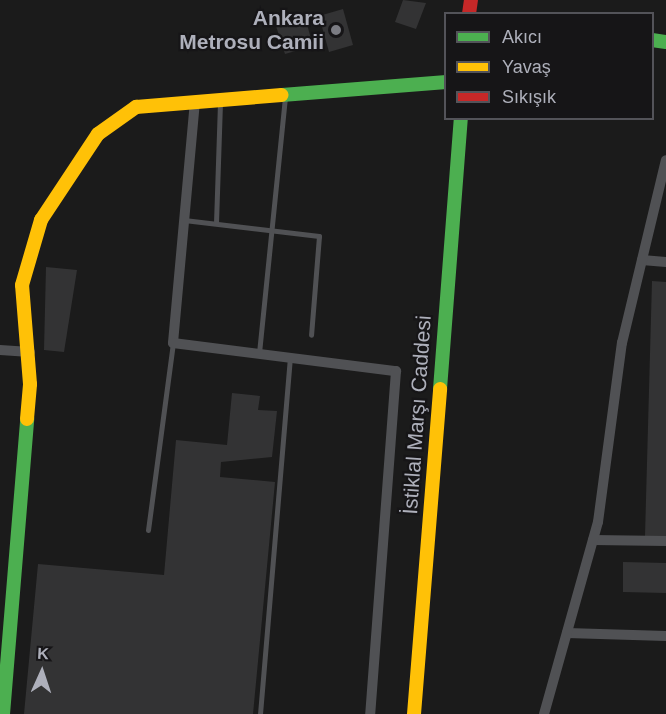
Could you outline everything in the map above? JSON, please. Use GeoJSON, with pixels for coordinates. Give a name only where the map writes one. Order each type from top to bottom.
{"type":"FeatureCollection","features":[{"type":"Feature","properties":{"kind":"street"},"geometry":{"type":"LineString","coordinates":[[3,714],[3,666],[30,352],[22,285],[41,220],[98,134],[136,107],[195,101],[285,98],[444,82]]}},
{"type":"Feature","properties":{"kind":"street"},"geometry":{"type":"LineString","coordinates":[[195,101],[173,343],[396,371],[370,714]]}},
{"type":"Feature","properties":{"kind":"street","name":"İstiklal Marşı Caddesi"},"geometry":{"type":"LineString","coordinates":[[414,714],[461,120]]}},
{"type":"Feature","properties":{"kind":"street"},"geometry":{"type":"LineString","coordinates":[[544,714],[593,540],[622,343],[666,160]]}},
{"type":"Feature","properties":{"kind":"street"},"geometry":{"type":"LineString","coordinates":[[642,260],[666,262]]}},
{"type":"Feature","properties":{"kind":"street"},"geometry":{"type":"LineString","coordinates":[[0,350],[30,352]]}},
{"type":"Feature","properties":{"kind":"street"},"geometry":{"type":"LineString","coordinates":[[593,540],[666,541]]}},
{"type":"Feature","properties":{"kind":"street"},"geometry":{"type":"LineString","coordinates":[[567,633],[666,636]]}},
{"type":"Feature","properties":{"kind":"lane"},"geometry":{"type":"LineString","coordinates":[[259,354],[285,98]]}},
{"type":"Feature","properties":{"kind":"lane"},"geometry":{"type":"LineString","coordinates":[[216,223],[220,100]]}},
{"type":"Feature","properties":{"kind":"lane"},"geometry":{"type":"LineString","coordinates":[[184,219],[319,236],[311,335]]}},
{"type":"Feature","properties":{"kind":"lane"},"geometry":{"type":"LineString","coordinates":[[148,530],[173,343]]}},
{"type":"Feature","properties":{"kind":"lane"},"geometry":{"type":"LineString","coordinates":[[260,714],[290,358]]}},
{"type":"Feature","properties":{"kind":"building"},"geometry":{"type":"Polygon","coordinates":[[[403,0],[426,3],[416,29],[395,22],[403,0]]]}},
{"type":"Feature","properties":{"kind":"building","name":"Ankara Metrosu Camii"},"geometry":{"type":"Polygon","coordinates":[[[343,9],[353,45],[329,52],[319,16],[343,9]]]}},
{"type":"Feature","properties":{"kind":"building"},"geometry":{"type":"Polygon","coordinates":[[[305,17],[313,46],[285,54],[276,26],[305,17]]]}},
{"type":"Feature","properties":{"kind":"building"},"geometry":{"type":"Polygon","coordinates":[[[46,267],[77,270],[64,352],[44,350],[46,267]]]}},
{"type":"Feature","properties":{"kind":"building"},"geometry":{"type":"Polygon","coordinates":[[[652,281],[666,282],[666,537],[645,536],[652,281]]]}},
{"type":"Feature","properties":{"kind":"building"},"geometry":{"type":"Polygon","coordinates":[[[232,393],[260,396],[258,410],[277,411],[272,457],[221,462],[220,477],[275,482],[253,714],[24,714],[38,564],[164,575],[176,440],[227,445],[232,393]]]}},
{"type":"Feature","properties":{"kind":"building"},"geometry":{"type":"Polygon","coordinates":[[[623,562],[666,563],[666,593],[623,592],[623,562]]]}},
{"type":"Feature","properties":{"kind":"traffic: fast"},"geometry":{"type":"LineString","coordinates":[[654,40],[666,42]]}},
{"type":"Feature","properties":{"kind":"traffic: fast"},"geometry":{"type":"LineString","coordinates":[[282,95],[444,82]]}},
{"type":"Feature","properties":{"kind":"traffic: fast"},"geometry":{"type":"LineString","coordinates":[[440,389],[461,120]]}},
{"type":"Feature","properties":{"kind":"traffic: fast"},"geometry":{"type":"LineString","coordinates":[[3,714],[27,419]]}},
{"type":"Feature","properties":{"kind":"traffic: slow"},"geometry":{"type":"LineString","coordinates":[[27,419],[30,384],[22,285],[41,220],[98,134],[136,107],[282,95]]}},
{"type":"Feature","properties":{"kind":"traffic: slow"},"geometry":{"type":"LineString","coordinates":[[414,714],[440,389]]}},
{"type":"Feature","properties":{"kind":"traffic: jam"},"geometry":{"type":"LineString","coordinates":[[469,12],[471,0]]}},
{"type":"Feature","properties":{"kind":"place","name":"Ankara Metrosu Camii"},"geometry":{"type":"Point","coordinates":[336,30]}}]}
